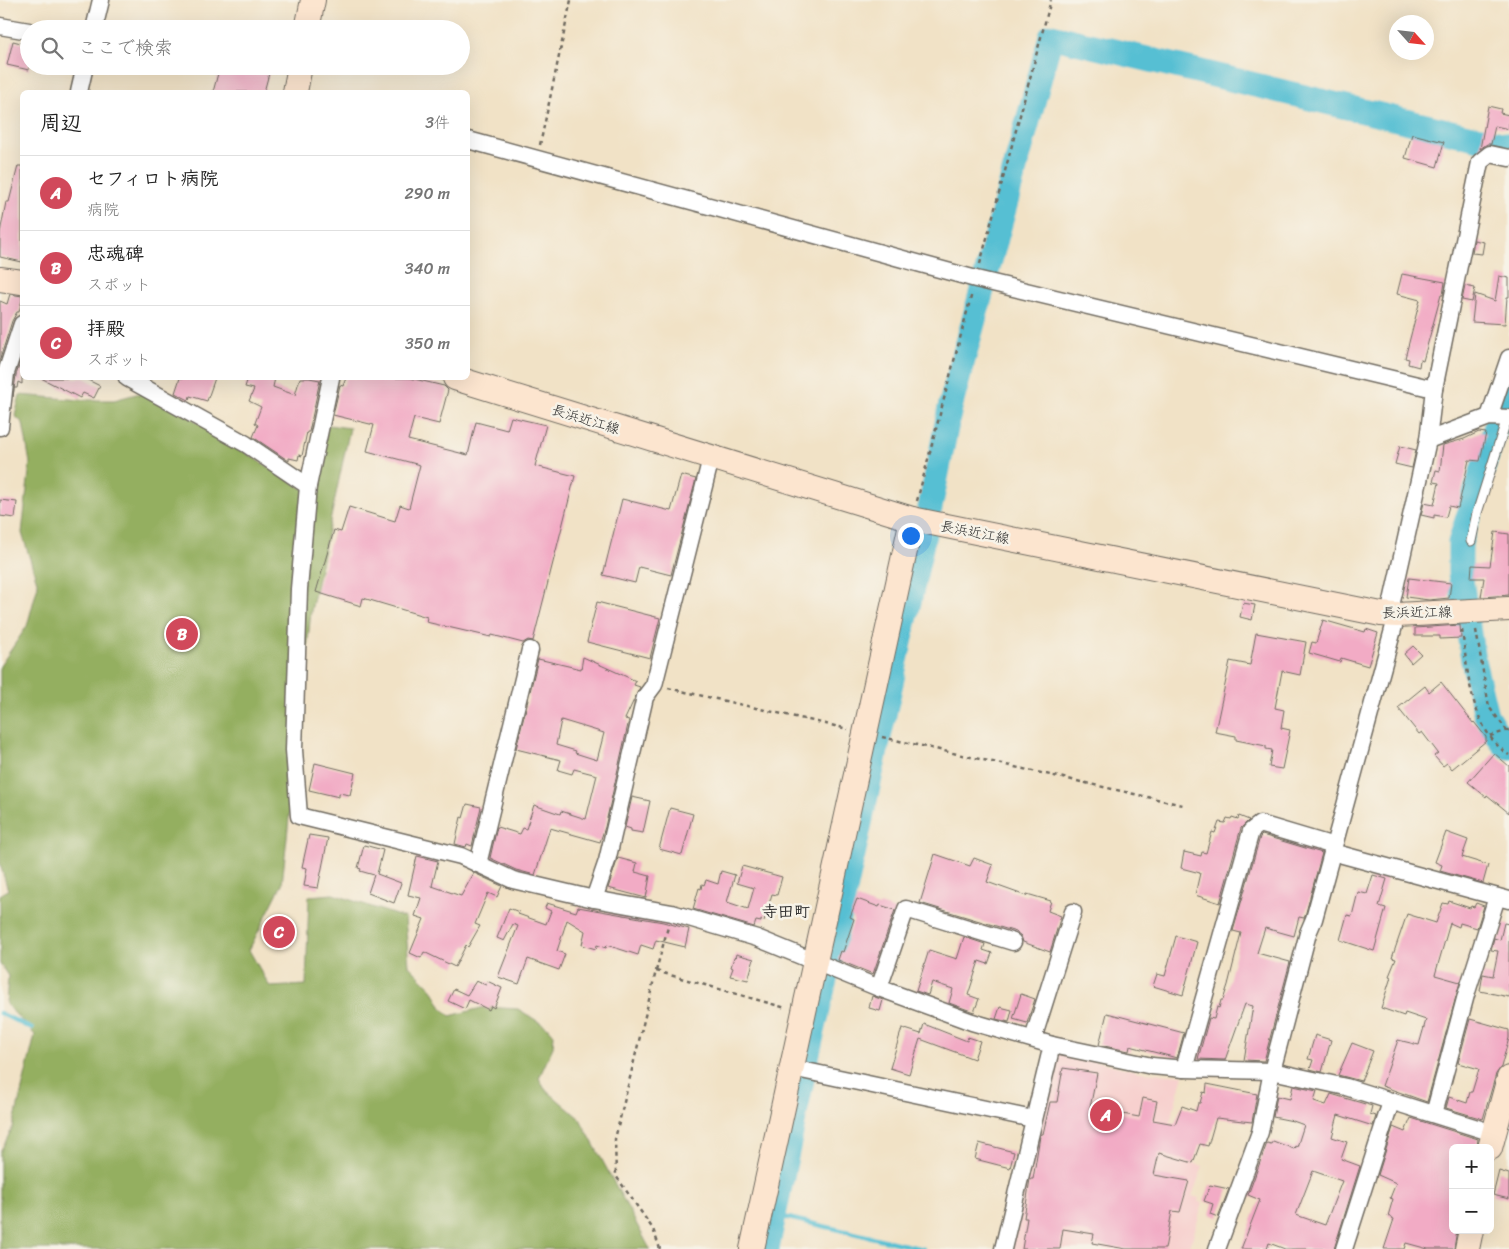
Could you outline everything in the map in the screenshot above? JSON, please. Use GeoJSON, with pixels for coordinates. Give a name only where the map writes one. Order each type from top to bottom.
{"type":"FeatureCollection","features":[{"type":"Feature","properties":{"kind":"main road"},"geometry":{"type":"LineString","coordinates":[[310,20],[313,0]]}},
{"type":"Feature","properties":{"kind":"main road"},"geometry":{"type":"LineString","coordinates":[[297,90],[299,75]]}},
{"type":"Feature","properties":{"kind":"main road"},"geometry":{"type":"LineString","coordinates":[[0,279],[20,282]]}},
{"type":"Feature","properties":{"kind":"main road","name":"長浜近江線"},"geometry":{"type":"LineString","coordinates":[[461,380],[912,519],[1393,615],[1509,609]]}},
{"type":"Feature","properties":{"kind":"main road"},"geometry":{"type":"LineString","coordinates":[[752,1249],[800,1069],[804,1014],[823,965],[876,736],[912,519]]}},
{"type":"Feature","properties":{"kind":"main road"},"geometry":{"type":"LineString","coordinates":[[1492,1140],[1509,1078]]}},
{"type":"Feature","properties":{"kind":"main road"},"geometry":{"type":"LineString","coordinates":[[1467,1249],[1470,1234]]}},
{"type":"Feature","properties":{"kind":"street"},"geometry":{"type":"LineString","coordinates":[[96,20],[101,0]]}},
{"type":"Feature","properties":{"kind":"street"},"geometry":{"type":"LineString","coordinates":[[0,26],[20,30]]}},
{"type":"Feature","properties":{"kind":"street"},"geometry":{"type":"LineString","coordinates":[[79,90],[83,75]]}},
{"type":"Feature","properties":{"kind":"street"},"geometry":{"type":"LineString","coordinates":[[470,141],[982,281],[1434,390]]}},
{"type":"Feature","properties":{"kind":"street"},"geometry":{"type":"LineString","coordinates":[[1217,1249],[1260,1132],[1272,1071],[1308,933],[1314,920],[1333,849],[1393,615],[1428,440],[1434,390],[1480,162],[1490,154],[1509,158]]}},
{"type":"Feature","properties":{"kind":"street"},"geometry":{"type":"LineString","coordinates":[[0,426],[3,373],[20,329]]}},
{"type":"Feature","properties":{"kind":"street"},"geometry":{"type":"LineString","coordinates":[[1428,440],[1501,418],[1509,358]]}},
{"type":"Feature","properties":{"kind":"street"},"geometry":{"type":"LineString","coordinates":[[130,380],[246,444],[308,486]]}},
{"type":"Feature","properties":{"kind":"street"},"geometry":{"type":"LineString","coordinates":[[331,380],[308,486],[299,589],[294,750],[299,816],[461,856],[514,880],[594,899],[672,913],[757,938],[879,988],[972,1022],[1033,1039],[1152,1066],[1184,1069],[1272,1071],[1346,1087],[1434,1114],[1492,1140]]}},
{"type":"Feature","properties":{"kind":"street"},"geometry":{"type":"LineString","coordinates":[[594,899],[607,861],[645,697],[654,685],[711,458]]}},
{"type":"Feature","properties":{"kind":"street"},"geometry":{"type":"LineString","coordinates":[[478,864],[530,650]]}},
{"type":"Feature","properties":{"kind":"street"},"geometry":{"type":"LineString","coordinates":[[1184,1069],[1250,832],[1260,824],[1333,849],[1503,899],[1466,995],[1434,1114]]}},
{"type":"Feature","properties":{"kind":"street"},"geometry":{"type":"LineString","coordinates":[[879,988],[906,909],[1013,942]]}},
{"type":"Feature","properties":{"kind":"street"},"geometry":{"type":"LineString","coordinates":[[1033,1039],[1073,912]]}},
{"type":"Feature","properties":{"kind":"street"},"geometry":{"type":"LineString","coordinates":[[1003,1249],[1052,1044]]}},
{"type":"Feature","properties":{"kind":"street"},"geometry":{"type":"LineString","coordinates":[[800,1069],[1033,1119]]}},
{"type":"Feature","properties":{"kind":"street"},"geometry":{"type":"LineString","coordinates":[[1344,1249],[1392,1102]]}},
{"type":"Feature","properties":{"kind":"lane"},"geometry":{"type":"LineString","coordinates":[[1471,541],[1476,512],[1501,418]]}},
{"type":"Feature","properties":{"kind":"path"},"geometry":{"type":"LineString","coordinates":[[537,160],[571,0]]}},
{"type":"Feature","properties":{"kind":"path"},"geometry":{"type":"LineString","coordinates":[[912,519],[982,281],[1051,0]]}},
{"type":"Feature","properties":{"kind":"path"},"geometry":{"type":"LineString","coordinates":[[1467,611],[1479,648],[1489,707],[1507,731],[1491,736]]}},
{"type":"Feature","properties":{"kind":"path"},"geometry":{"type":"LineString","coordinates":[[1467,611],[1469,678],[1477,712],[1498,748],[1509,755]]}},
{"type":"Feature","properties":{"kind":"path"},"geometry":{"type":"LineString","coordinates":[[654,685],[1183,805]]}},
{"type":"Feature","properties":{"kind":"path"},"geometry":{"type":"LineString","coordinates":[[660,1249],[653,1229],[616,1176],[615,1139],[672,913]]}},
{"type":"Feature","properties":{"kind":"path"},"geometry":{"type":"LineString","coordinates":[[656,971],[804,1014]]}},
{"type":"Feature","properties":{"kind":"shaded area"},"geometry":{"type":"Polygon","coordinates":[[[1055,1051],[1140,1072],[1183,1075],[1161,1154],[1203,1166],[1192,1196],[1199,1198],[1198,1202],[1203,1203],[1189,1249],[1011,1249],[1055,1051]]]}},
{"type":"Feature","properties":{"kind":"green space"},"geometry":{"type":"Polygon","coordinates":[[[140,393],[186,415],[313,495],[328,425],[350,428],[311,611],[282,884],[249,950],[270,987],[306,985],[309,896],[333,894],[405,918],[409,966],[432,989],[442,1008],[450,1016],[485,1007],[518,1009],[547,1027],[554,1035],[553,1047],[539,1078],[544,1088],[580,1119],[650,1249],[0,1249],[0,1152],[13,1127],[35,1035],[6,1004],[8,976],[0,964],[0,895],[8,890],[0,864],[0,666],[27,626],[38,585],[22,533],[30,463],[23,423],[15,416],[20,395],[81,400],[114,400],[140,393]]]}},
{"type":"Feature","properties":{"kind":"building"},"geometry":{"type":"Polygon","coordinates":[[[13,41],[20,43],[20,68],[7,65],[13,41]]]}},
{"type":"Feature","properties":{"kind":"building"},"geometry":{"type":"Polygon","coordinates":[[[218,75],[269,75],[265,90],[214,90],[218,75]]]}},
{"type":"Feature","properties":{"kind":"building"},"geometry":{"type":"Polygon","coordinates":[[[1488,106],[1501,109],[1500,113],[1509,115],[1509,129],[1495,126],[1491,144],[1487,144],[1480,149],[1488,106]]]}},
{"type":"Feature","properties":{"kind":"building"},"geometry":{"type":"Polygon","coordinates":[[[1412,134],[1444,142],[1437,167],[1405,158],[1412,134]]]}},
{"type":"Feature","properties":{"kind":"building"},"geometry":{"type":"Polygon","coordinates":[[[18,166],[20,166],[20,262],[0,257],[0,233],[6,202],[9,202],[18,166]]]}},
{"type":"Feature","properties":{"kind":"building"},"geometry":{"type":"Polygon","coordinates":[[[1474,240],[1484,242],[1482,254],[1472,253],[1474,240]]]}},
{"type":"Feature","properties":{"kind":"building"},"geometry":{"type":"Polygon","coordinates":[[[1402,274],[1445,282],[1443,295],[1441,295],[1423,361],[1420,360],[1419,367],[1408,364],[1409,359],[1405,358],[1420,300],[1397,294],[1402,274]]]}},
{"type":"Feature","properties":{"kind":"building"},"geometry":{"type":"Polygon","coordinates":[[[1499,276],[1509,278],[1509,297],[1507,297],[1505,324],[1472,322],[1475,294],[1495,301],[1499,276]]]}},
{"type":"Feature","properties":{"kind":"building"},"geometry":{"type":"Polygon","coordinates":[[[1465,286],[1475,288],[1472,302],[1462,300],[1465,286]]]}},
{"type":"Feature","properties":{"kind":"building"},"geometry":{"type":"Polygon","coordinates":[[[10,294],[20,296],[19,312],[17,312],[12,321],[0,359],[0,301],[7,304],[10,294]]]}},
{"type":"Feature","properties":{"kind":"building"},"geometry":{"type":"Polygon","coordinates":[[[20,363],[20,380],[22,380],[22,384],[18,382],[17,388],[14,388],[20,363]]]}},
{"type":"Feature","properties":{"kind":"building"},"geometry":{"type":"Polygon","coordinates":[[[45,380],[88,380],[100,386],[94,398],[83,393],[80,398],[45,380]]]}},
{"type":"Feature","properties":{"kind":"building"},"geometry":{"type":"Polygon","coordinates":[[[179,380],[214,380],[207,401],[190,396],[189,400],[175,393],[179,380]]]}},
{"type":"Feature","properties":{"kind":"building"},"geometry":{"type":"Polygon","coordinates":[[[247,380],[275,380],[273,387],[295,395],[299,380],[320,380],[309,432],[307,432],[302,456],[299,455],[298,460],[289,458],[289,461],[253,437],[258,425],[255,423],[261,407],[249,401],[254,389],[245,387],[247,380]]]}},
{"type":"Feature","properties":{"kind":"building"},"geometry":{"type":"Polygon","coordinates":[[[345,380],[418,380],[444,386],[448,390],[439,424],[414,418],[408,440],[468,455],[476,422],[507,430],[511,417],[546,425],[535,466],[575,476],[533,641],[528,640],[523,643],[492,635],[491,637],[426,622],[427,617],[363,598],[361,606],[316,592],[334,530],[341,532],[349,507],[395,521],[400,505],[409,508],[420,465],[367,451],[374,425],[333,415],[340,385],[343,386],[345,380]]]}},
{"type":"Feature","properties":{"kind":"building"},"geometry":{"type":"Polygon","coordinates":[[[1479,432],[1486,433],[1480,461],[1469,460],[1458,508],[1449,506],[1446,517],[1434,515],[1434,518],[1421,515],[1424,503],[1434,505],[1439,483],[1433,482],[1436,470],[1440,471],[1443,445],[1479,432]]]}},
{"type":"Feature","properties":{"kind":"building"},"geometry":{"type":"Polygon","coordinates":[[[1400,446],[1416,450],[1412,468],[1395,464],[1400,446]]]}},
{"type":"Feature","properties":{"kind":"building"},"geometry":{"type":"Polygon","coordinates":[[[681,475],[696,479],[671,575],[639,567],[635,583],[603,575],[622,499],[671,511],[681,475]]]}},
{"type":"Feature","properties":{"kind":"building"},"geometry":{"type":"Polygon","coordinates":[[[0,500],[17,502],[15,518],[0,516],[0,500]]]}},
{"type":"Feature","properties":{"kind":"building"},"geometry":{"type":"Polygon","coordinates":[[[1495,532],[1509,534],[1509,595],[1481,597],[1484,578],[1471,578],[1472,565],[1490,566],[1495,532]]]}},
{"type":"Feature","properties":{"kind":"building"},"geometry":{"type":"Polygon","coordinates":[[[1409,578],[1451,583],[1449,598],[1429,600],[1406,597],[1409,578]]]}},
{"type":"Feature","properties":{"kind":"building"},"geometry":{"type":"Polygon","coordinates":[[[597,602],[660,618],[650,658],[587,642],[597,602]]]}},
{"type":"Feature","properties":{"kind":"building"},"geometry":{"type":"Polygon","coordinates":[[[1243,603],[1255,605],[1252,620],[1240,617],[1243,603]]]}},
{"type":"Feature","properties":{"kind":"building"},"geometry":{"type":"Polygon","coordinates":[[[1323,620],[1365,632],[1366,629],[1378,633],[1368,666],[1341,658],[1340,662],[1309,653],[1312,642],[1316,643],[1323,620]]]}},
{"type":"Feature","properties":{"kind":"building"},"geometry":{"type":"Polygon","coordinates":[[[1460,625],[1461,638],[1440,639],[1440,636],[1415,636],[1415,628],[1460,625]]]}},
{"type":"Feature","properties":{"kind":"building"},"geometry":{"type":"Polygon","coordinates":[[[1256,633],[1306,642],[1300,675],[1282,671],[1275,708],[1284,710],[1281,728],[1290,730],[1282,769],[1269,767],[1272,750],[1266,749],[1266,746],[1236,740],[1236,736],[1215,732],[1230,661],[1250,665],[1256,633]]]}},
{"type":"Feature","properties":{"kind":"building"},"geometry":{"type":"Polygon","coordinates":[[[1413,646],[1421,654],[1411,663],[1404,654],[1413,646]]]}},
{"type":"Feature","properties":{"kind":"building"},"geometry":{"type":"Polygon","coordinates":[[[583,657],[636,681],[634,685],[640,687],[625,719],[629,720],[605,827],[600,842],[550,828],[535,875],[516,870],[490,858],[497,827],[520,834],[523,828],[526,829],[534,805],[560,814],[561,811],[586,819],[597,775],[574,769],[572,774],[558,770],[561,760],[516,749],[538,659],[581,669],[583,657]],[[561,720],[556,745],[597,760],[604,733],[561,720]]]}},
{"type":"Feature","properties":{"kind":"building"},"geometry":{"type":"Polygon","coordinates":[[[1441,682],[1486,737],[1486,741],[1452,769],[1447,763],[1443,766],[1434,756],[1438,753],[1422,732],[1419,734],[1398,708],[1425,686],[1429,692],[1441,682]]]}},
{"type":"Feature","properties":{"kind":"building"},"geometry":{"type":"Polygon","coordinates":[[[1494,753],[1509,766],[1509,813],[1468,782],[1494,753]]]}},
{"type":"Feature","properties":{"kind":"building"},"geometry":{"type":"Polygon","coordinates":[[[315,763],[355,773],[350,795],[339,793],[339,797],[309,790],[315,763]]]}},
{"type":"Feature","properties":{"kind":"building"},"geometry":{"type":"Polygon","coordinates":[[[632,797],[650,801],[643,833],[631,831],[631,829],[625,827],[632,797]]]}},
{"type":"Feature","properties":{"kind":"building"},"geometry":{"type":"Polygon","coordinates":[[[467,804],[481,807],[472,846],[467,844],[466,847],[455,844],[461,817],[463,818],[467,804]]]}},
{"type":"Feature","properties":{"kind":"building"},"geometry":{"type":"Polygon","coordinates":[[[670,808],[693,814],[682,855],[659,849],[670,808]]]}},
{"type":"Feature","properties":{"kind":"building"},"geometry":{"type":"Polygon","coordinates":[[[1239,816],[1249,820],[1241,828],[1220,903],[1195,895],[1200,873],[1181,868],[1184,852],[1201,856],[1202,852],[1206,853],[1212,832],[1215,833],[1219,822],[1225,823],[1227,818],[1238,819],[1239,816]]]}},
{"type":"Feature","properties":{"kind":"building"},"geometry":{"type":"Polygon","coordinates":[[[1446,832],[1468,840],[1462,857],[1488,865],[1483,883],[1440,871],[1442,865],[1435,862],[1446,832]]]}},
{"type":"Feature","properties":{"kind":"building"},"geometry":{"type":"Polygon","coordinates":[[[309,835],[328,838],[318,888],[304,886],[307,868],[302,867],[309,835]]]}},
{"type":"Feature","properties":{"kind":"building"},"geometry":{"type":"Polygon","coordinates":[[[1262,835],[1322,853],[1305,916],[1304,918],[1299,917],[1294,936],[1265,928],[1257,953],[1290,962],[1264,1061],[1244,1060],[1253,1006],[1245,1004],[1225,1060],[1198,1059],[1209,1018],[1214,1019],[1217,1007],[1219,1008],[1221,1000],[1223,1000],[1228,985],[1241,933],[1233,931],[1262,835]]]}},
{"type":"Feature","properties":{"kind":"building"},"geometry":{"type":"Polygon","coordinates":[[[364,845],[383,850],[377,874],[401,883],[394,903],[368,893],[374,875],[360,871],[361,869],[358,868],[364,845]]]}},
{"type":"Feature","properties":{"kind":"building"},"geometry":{"type":"Polygon","coordinates":[[[935,854],[970,866],[974,858],[993,865],[987,882],[1026,896],[1027,894],[1051,901],[1048,911],[1061,916],[1050,952],[1023,942],[1021,936],[1016,932],[920,903],[935,854]]]}},
{"type":"Feature","properties":{"kind":"building"},"geometry":{"type":"Polygon","coordinates":[[[417,856],[438,861],[432,886],[461,896],[474,873],[502,886],[497,897],[488,893],[475,924],[480,926],[468,947],[466,945],[455,967],[424,952],[421,958],[410,953],[424,919],[415,916],[421,898],[408,895],[417,856]]]}},
{"type":"Feature","properties":{"kind":"building"},"geometry":{"type":"Polygon","coordinates":[[[618,858],[637,863],[635,872],[650,876],[646,898],[608,888],[618,858]]]}},
{"type":"Feature","properties":{"kind":"building"},"geometry":{"type":"Polygon","coordinates":[[[742,866],[782,877],[777,895],[772,894],[764,921],[756,921],[754,927],[693,909],[699,888],[701,889],[702,884],[704,885],[706,880],[718,884],[721,871],[735,875],[727,902],[748,909],[754,888],[737,883],[742,866]]]}},
{"type":"Feature","properties":{"kind":"building"},"geometry":{"type":"Polygon","coordinates":[[[1373,875],[1387,879],[1379,906],[1386,908],[1374,951],[1340,940],[1347,915],[1352,916],[1358,892],[1367,894],[1373,875]]]}},
{"type":"Feature","properties":{"kind":"building"},"geometry":{"type":"Polygon","coordinates":[[[857,899],[879,907],[880,905],[895,910],[873,974],[838,960],[841,951],[843,952],[854,919],[850,917],[857,899]]]}},
{"type":"Feature","properties":{"kind":"building"},"geometry":{"type":"Polygon","coordinates":[[[1449,901],[1470,908],[1471,906],[1474,907],[1476,903],[1484,906],[1477,928],[1460,923],[1459,927],[1450,923],[1435,975],[1460,982],[1427,1102],[1382,1086],[1398,1040],[1419,1045],[1426,1020],[1405,1013],[1404,1016],[1381,1008],[1391,977],[1389,976],[1396,959],[1392,958],[1407,914],[1436,923],[1443,903],[1448,904],[1449,901]]]}},
{"type":"Feature","properties":{"kind":"building"},"geometry":{"type":"Polygon","coordinates":[[[547,903],[576,912],[578,907],[663,922],[689,929],[685,947],[656,940],[653,949],[641,945],[638,955],[607,945],[606,948],[597,945],[596,949],[582,945],[585,931],[567,920],[557,951],[565,954],[559,970],[528,959],[519,984],[498,977],[518,926],[513,924],[504,941],[497,938],[509,908],[519,912],[518,914],[546,924],[551,911],[545,908],[547,903]]]}},
{"type":"Feature","properties":{"kind":"building"},"geometry":{"type":"Polygon","coordinates":[[[271,922],[290,924],[288,942],[269,941],[271,922]]]}},
{"type":"Feature","properties":{"kind":"building"},"geometry":{"type":"Polygon","coordinates":[[[1504,923],[1509,924],[1509,997],[1480,991],[1483,974],[1493,976],[1498,951],[1491,950],[1494,938],[1500,940],[1504,923]]]}},
{"type":"Feature","properties":{"kind":"building"},"geometry":{"type":"Polygon","coordinates":[[[1176,936],[1197,942],[1183,995],[1153,986],[1157,974],[1165,976],[1176,936]]]}},
{"type":"Feature","properties":{"kind":"building"},"geometry":{"type":"Polygon","coordinates":[[[964,937],[985,944],[983,950],[992,953],[988,964],[979,961],[968,995],[979,999],[974,1012],[949,1003],[953,989],[932,982],[928,995],[916,991],[929,950],[957,959],[964,937]]]}},
{"type":"Feature","properties":{"kind":"building"},"geometry":{"type":"Polygon","coordinates":[[[736,954],[754,959],[748,980],[730,976],[736,954]]]}},
{"type":"Feature","properties":{"kind":"building"},"geometry":{"type":"Polygon","coordinates":[[[476,981],[486,985],[487,981],[502,988],[494,1008],[491,1006],[489,1010],[469,1000],[465,1009],[448,1001],[454,989],[467,995],[476,981]]]}},
{"type":"Feature","properties":{"kind":"building"},"geometry":{"type":"Polygon","coordinates":[[[1021,994],[1035,999],[1027,1023],[1013,1019],[1021,994]]]}},
{"type":"Feature","properties":{"kind":"building"},"geometry":{"type":"Polygon","coordinates":[[[872,996],[883,1000],[880,1011],[869,1008],[872,996]]]}},
{"type":"Feature","properties":{"kind":"building"},"geometry":{"type":"Polygon","coordinates":[[[1000,1007],[1012,1010],[1009,1022],[996,1019],[1000,1007]]]}},
{"type":"Feature","properties":{"kind":"building"},"geometry":{"type":"Polygon","coordinates":[[[1107,1013],[1184,1033],[1177,1058],[1130,1046],[1129,1051],[1099,1045],[1107,1013]]]}},
{"type":"Feature","properties":{"kind":"building"},"geometry":{"type":"Polygon","coordinates":[[[1470,1019],[1509,1030],[1509,1038],[1501,1067],[1496,1074],[1483,1119],[1446,1108],[1449,1097],[1467,1103],[1479,1069],[1458,1063],[1470,1019]]]}},
{"type":"Feature","properties":{"kind":"building"},"geometry":{"type":"Polygon","coordinates":[[[924,1024],[967,1041],[968,1037],[980,1041],[974,1059],[920,1039],[909,1074],[890,1068],[902,1028],[921,1034],[924,1024]]]}},
{"type":"Feature","properties":{"kind":"building"},"geometry":{"type":"Polygon","coordinates":[[[1315,1035],[1331,1040],[1322,1072],[1310,1069],[1313,1060],[1308,1059],[1315,1035]]]}},
{"type":"Feature","properties":{"kind":"building"},"geometry":{"type":"Polygon","coordinates":[[[1352,1043],[1373,1051],[1361,1081],[1338,1075],[1352,1043]]]}},
{"type":"Feature","properties":{"kind":"building"},"geometry":{"type":"Polygon","coordinates":[[[1063,1068],[1097,1073],[1090,1108],[1139,1117],[1143,1098],[1157,1101],[1153,1120],[1175,1124],[1182,1106],[1196,1111],[1203,1092],[1206,1093],[1207,1084],[1257,1094],[1252,1122],[1216,1118],[1208,1146],[1200,1144],[1193,1163],[1159,1153],[1154,1175],[1189,1181],[1180,1212],[1172,1211],[1165,1249],[1126,1249],[1092,1243],[1094,1234],[1063,1229],[1060,1249],[1022,1249],[1027,1218],[1024,1218],[1030,1179],[1033,1179],[1040,1136],[1043,1134],[1050,1102],[1057,1102],[1063,1068]]]}},
{"type":"Feature","properties":{"kind":"building"},"geometry":{"type":"Polygon","coordinates":[[[1293,1086],[1317,1091],[1314,1101],[1326,1105],[1331,1094],[1372,1106],[1370,1114],[1376,1116],[1373,1126],[1338,1115],[1332,1137],[1347,1142],[1341,1159],[1360,1166],[1334,1249],[1285,1249],[1269,1243],[1267,1249],[1241,1249],[1260,1200],[1248,1195],[1267,1143],[1271,1144],[1273,1141],[1294,1149],[1295,1146],[1297,1147],[1304,1125],[1273,1117],[1277,1096],[1290,1099],[1293,1086]],[[1313,1171],[1296,1215],[1325,1225],[1342,1181],[1313,1171]]]}},
{"type":"Feature","properties":{"kind":"building"},"geometry":{"type":"Polygon","coordinates":[[[1411,1118],[1478,1139],[1477,1144],[1449,1144],[1449,1234],[1456,1234],[1454,1249],[1428,1249],[1406,1243],[1404,1249],[1384,1249],[1394,1219],[1388,1216],[1393,1199],[1390,1198],[1396,1183],[1378,1175],[1393,1127],[1405,1132],[1411,1118]]]}},
{"type":"Feature","properties":{"kind":"building"},"geometry":{"type":"Polygon","coordinates":[[[979,1143],[1014,1152],[1010,1168],[975,1159],[979,1143]]]}},
{"type":"Feature","properties":{"kind":"building"},"geometry":{"type":"Polygon","coordinates":[[[1499,1171],[1509,1174],[1509,1199],[1494,1195],[1499,1171]]]}},
{"type":"Feature","properties":{"kind":"building"},"geometry":{"type":"Polygon","coordinates":[[[1210,1185],[1229,1189],[1218,1217],[1210,1214],[1213,1204],[1204,1201],[1210,1185]]]}},
{"type":"Feature","properties":{"kind":"waterway"},"geometry":{"type":"LineString","coordinates":[[930,508],[950,408],[1051,36],[1509,146]]}},
{"type":"Feature","properties":{"kind":"waterway"},"geometry":{"type":"LineString","coordinates":[[1509,384],[1460,543],[1460,573],[1473,660],[1486,715],[1503,743],[1509,747]]}},
{"type":"Feature","properties":{"kind":"waterway"},"geometry":{"type":"LineString","coordinates":[[767,1249],[804,1070],[924,534]]}},
{"type":"Feature","properties":{"kind":"waterway"},"geometry":{"type":"LineString","coordinates":[[0,1013],[32,1029]]}},
{"type":"Feature","properties":{"kind":"waterway"},"geometry":{"type":"LineString","coordinates":[[775,1215],[923,1249]]}},
{"type":"Feature","properties":{"kind":"place","name":"忠魂碑"},"geometry":{"type":"Point","coordinates":[182,634]}},
{"type":"Feature","properties":{"kind":"place","name":"拝殿"},"geometry":{"type":"Point","coordinates":[279,932]}},
{"type":"Feature","properties":{"kind":"place","name":"セフィロト病院"},"geometry":{"type":"Point","coordinates":[1106,1115]}},
{"type":"Feature","properties":{"kind":"district","name":"寺田町"},"geometry":{"type":"Point","coordinates":[786,911]}}]}
